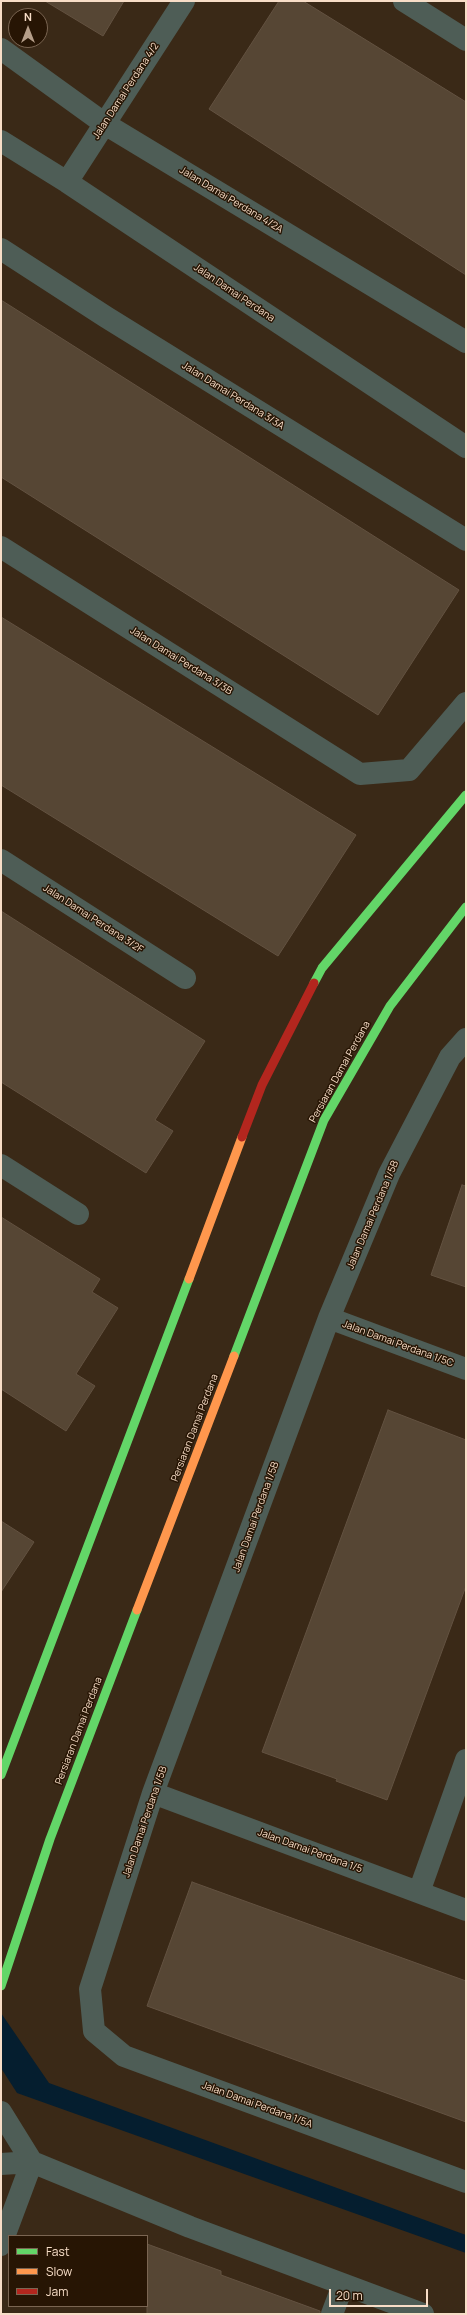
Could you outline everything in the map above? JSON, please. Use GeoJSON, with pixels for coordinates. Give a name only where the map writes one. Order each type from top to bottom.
{"type":"FeatureCollection","features":[{"type":"Feature","properties":{"kind":"main road"},"geometry":{"type":"LineString","coordinates":[[1,1775],[262,1085],[322,968],[466,795]]}},
{"type":"Feature","properties":{"kind":"main road","name":"Persiaran Damai Perdana"},"geometry":{"type":"LineString","coordinates":[[1,1986],[50,1839],[324,1120],[390,1006],[466,907]]}},
{"type":"Feature","properties":{"kind":"street","name":"Jalan Damai Perdana 4/2"},"geometry":{"type":"LineString","coordinates":[[67,182],[184,1]]}},
{"type":"Feature","properties":{"kind":"street"},"geometry":{"type":"LineString","coordinates":[[404,1],[466,40]]}},
{"type":"Feature","properties":{"kind":"street","name":"Jalan Damai Perdana 4/2A"},"geometry":{"type":"LineString","coordinates":[[1,50],[105,124],[466,342]]}},
{"type":"Feature","properties":{"kind":"street","name":"Jalan Damai Perdana"},"geometry":{"type":"LineString","coordinates":[[1,141],[67,182],[466,447]]}},
{"type":"Feature","properties":{"kind":"street","name":"Jalan Damai Perdana 3/3A"},"geometry":{"type":"LineString","coordinates":[[1,249],[106,318],[466,540]]}},
{"type":"Feature","properties":{"kind":"street","name":"Jalan Damai Perdana 3/3B"},"geometry":{"type":"LineString","coordinates":[[1,547],[360,774],[409,770],[466,703]]}},
{"type":"Feature","properties":{"kind":"street","name":"Jalan Damai Perdana 3/2F"},"geometry":{"type":"LineString","coordinates":[[1,860],[184,978]]}},
{"type":"Feature","properties":{"kind":"street","name":"Jalan Damai Perdana 1/5B"},"geometry":{"type":"LineString","coordinates":[[90,1989],[153,1793],[329,1318],[389,1174],[458,1060],[466,1038]]}},
{"type":"Feature","properties":{"kind":"street"},"geometry":{"type":"LineString","coordinates":[[1,1165],[78,1214]]}},
{"type":"Feature","properties":{"kind":"street","name":"Jalan Damai Perdana 1/5C"},"geometry":{"type":"LineString","coordinates":[[329,1318],[466,1369]]}},
{"type":"Feature","properties":{"kind":"street"},"geometry":{"type":"LineString","coordinates":[[419,1892],[466,1760]]}},
{"type":"Feature","properties":{"kind":"street","name":"Jalan Damai Perdana 1/5"},"geometry":{"type":"LineString","coordinates":[[153,1793],[466,1910]]}},
{"type":"Feature","properties":{"kind":"street","name":"Jalan Damai Perdana 1/5A"},"geometry":{"type":"LineString","coordinates":[[90,1989],[94,2031],[124,2056],[466,2182]]}},
{"type":"Feature","properties":{"kind":"street"},"geometry":{"type":"LineString","coordinates":[[1,2112],[32,2162]]}},
{"type":"Feature","properties":{"kind":"street"},"geometry":{"type":"LineString","coordinates":[[1,2245],[32,2162]]}},
{"type":"Feature","properties":{"kind":"street"},"geometry":{"type":"LineString","coordinates":[[1,2164],[32,2162],[190,2227],[423,2314]]}},
{"type":"Feature","properties":{"kind":"street"},"geometry":{"type":"LineString","coordinates":[[332,2314],[343,2285]]}},
{"type":"Feature","properties":{"kind":"water"},"geometry":{"type":"Polygon","coordinates":[[[1,2013],[49,2083],[466,2235],[466,2253],[17,2093],[1,2068],[1,2013]]]}},
{"type":"Feature","properties":{"kind":"building"},"geometry":{"type":"Polygon","coordinates":[[[45,1],[124,1],[103,36],[45,1]]]}},
{"type":"Feature","properties":{"kind":"building"},"geometry":{"type":"Polygon","coordinates":[[[279,1],[303,1],[466,102],[466,275],[209,109],[279,1]]]}},
{"type":"Feature","properties":{"kind":"building"},"geometry":{"type":"Polygon","coordinates":[[[1,300],[459,590],[378,715],[1,477],[1,300]]]}},
{"type":"Feature","properties":{"kind":"building"},"geometry":{"type":"Polygon","coordinates":[[[1,617],[356,835],[278,956],[1,785],[1,617]]]}},
{"type":"Feature","properties":{"kind":"building"},"geometry":{"type":"Polygon","coordinates":[[[1,911],[205,1041],[155,1120],[173,1131],[146,1173],[1,1082],[1,911]]]}},
{"type":"Feature","properties":{"kind":"building"},"geometry":{"type":"Polygon","coordinates":[[[462,1185],[466,1186],[466,1287],[431,1275],[462,1185]]]}},
{"type":"Feature","properties":{"kind":"building"},"geometry":{"type":"Polygon","coordinates":[[[1,1217],[100,1279],[92,1292],[118,1308],[76,1374],[95,1386],[66,1431],[1,1389],[1,1217]]]}},
{"type":"Feature","properties":{"kind":"building"},"geometry":{"type":"Polygon","coordinates":[[[388,1410],[466,1440],[466,1586],[387,1800],[336,1781],[337,1779],[262,1752],[388,1410]]]}},
{"type":"Feature","properties":{"kind":"building"},"geometry":{"type":"Polygon","coordinates":[[[1,1521],[34,1542],[1,1592],[1,1521]]]}},
{"type":"Feature","properties":{"kind":"building"},"geometry":{"type":"Polygon","coordinates":[[[192,1882],[466,1981],[466,2122],[147,2006],[192,1882]]]}},
{"type":"Feature","properties":{"kind":"building"},"geometry":{"type":"Polygon","coordinates":[[[148,2244],[221,2271],[221,2275],[320,2311],[320,2314],[147,2314],[148,2244]]]}},
{"type":"Feature","properties":{"kind":"traffic: fast"},"geometry":{"type":"LineString","coordinates":[[314,983],[322,968],[466,795]]}},
{"type":"Feature","properties":{"kind":"traffic: fast"},"geometry":{"type":"LineString","coordinates":[[234,1356],[324,1120],[390,1006],[466,907]]}},
{"type":"Feature","properties":{"kind":"traffic: fast"},"geometry":{"type":"LineString","coordinates":[[1,1775],[189,1279]]}},
{"type":"Feature","properties":{"kind":"traffic: fast"},"geometry":{"type":"LineString","coordinates":[[1,1986],[50,1839],[137,1610]]}},
{"type":"Feature","properties":{"kind":"traffic: slow"},"geometry":{"type":"LineString","coordinates":[[189,1279],[242,1137]]}},
{"type":"Feature","properties":{"kind":"traffic: slow"},"geometry":{"type":"LineString","coordinates":[[137,1610],[234,1356]]}},
{"type":"Feature","properties":{"kind":"traffic: jam"},"geometry":{"type":"LineString","coordinates":[[242,1137],[262,1085],[314,983]]}}]}
